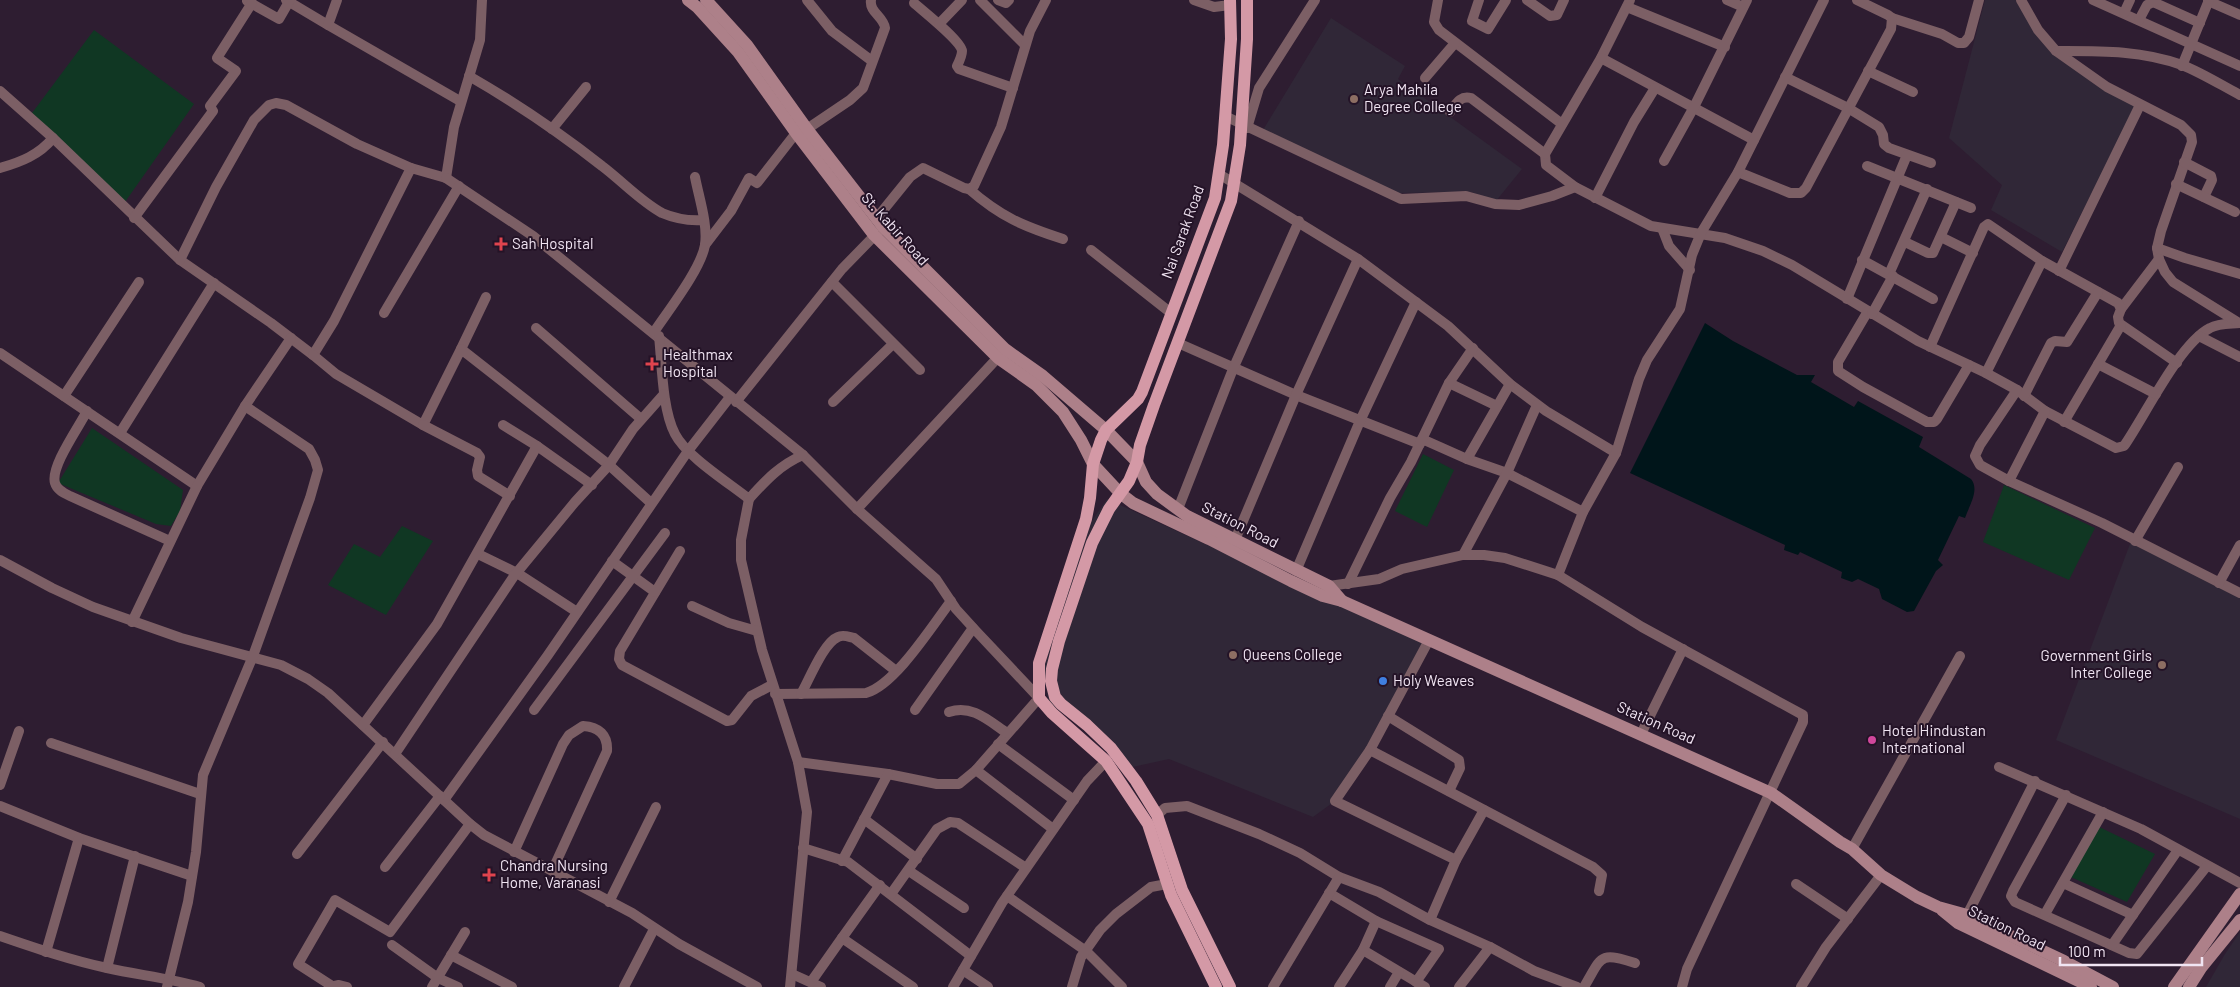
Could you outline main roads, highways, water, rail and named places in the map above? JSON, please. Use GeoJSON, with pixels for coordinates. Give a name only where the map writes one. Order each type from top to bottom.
{"type":"FeatureCollection","features":[{"type":"Feature","properties":{"kind":"main road"},"geometry":{"type":"LineString","coordinates":[[1230,987],[1182,890],[1157,815],[1136,780],[1111,748],[1061,704],[1056,697],[1051,681],[1059,641],[1092,543],[1109,509],[1137,462],[1140,445],[1154,405],[1225,220],[1244,126],[1247,0]]}},
{"type":"Feature","properties":{"kind":"main road","name":"Nai Sarak Road"},"geometry":{"type":"LineString","coordinates":[[1216,987],[1167,884],[1148,824],[1106,761],[1052,713],[1039,698],[1039,663],[1086,518],[1093,464],[1101,440],[1106,430],[1132,405],[1142,392],[1209,216],[1220,174],[1229,59],[1230,3]]}},
{"type":"Feature","properties":{"kind":"main road"},"geometry":{"type":"LineString","coordinates":[[1229,59],[1246,60]]}},
{"type":"Feature","properties":{"kind":"place","name":"Arya Mahila Degree College"},"geometry":{"type":"Point","coordinates":[1354,99]}},
{"type":"Feature","properties":{"kind":"place","name":"Sah Hospital"},"geometry":{"type":"Point","coordinates":[501,244]}},
{"type":"Feature","properties":{"kind":"place","name":"Healthmax Hospital"},"geometry":{"type":"Point","coordinates":[652,364]}},
{"type":"Feature","properties":{"kind":"place","name":"Queens College"},"geometry":{"type":"Point","coordinates":[1233,655]}},
{"type":"Feature","properties":{"kind":"place","name":"Government Girls Inter College"},"geometry":{"type":"Point","coordinates":[2162,665]}},
{"type":"Feature","properties":{"kind":"place","name":"Holy Weaves"},"geometry":{"type":"Point","coordinates":[1383,681]}},
{"type":"Feature","properties":{"kind":"place","name":"Hotel Hindustan International"},"geometry":{"type":"Point","coordinates":[1872,740]}},
{"type":"Feature","properties":{"kind":"place","name":"Chandra Nursing Home, Varanasi"},"geometry":{"type":"Point","coordinates":[489,875]}}]}
